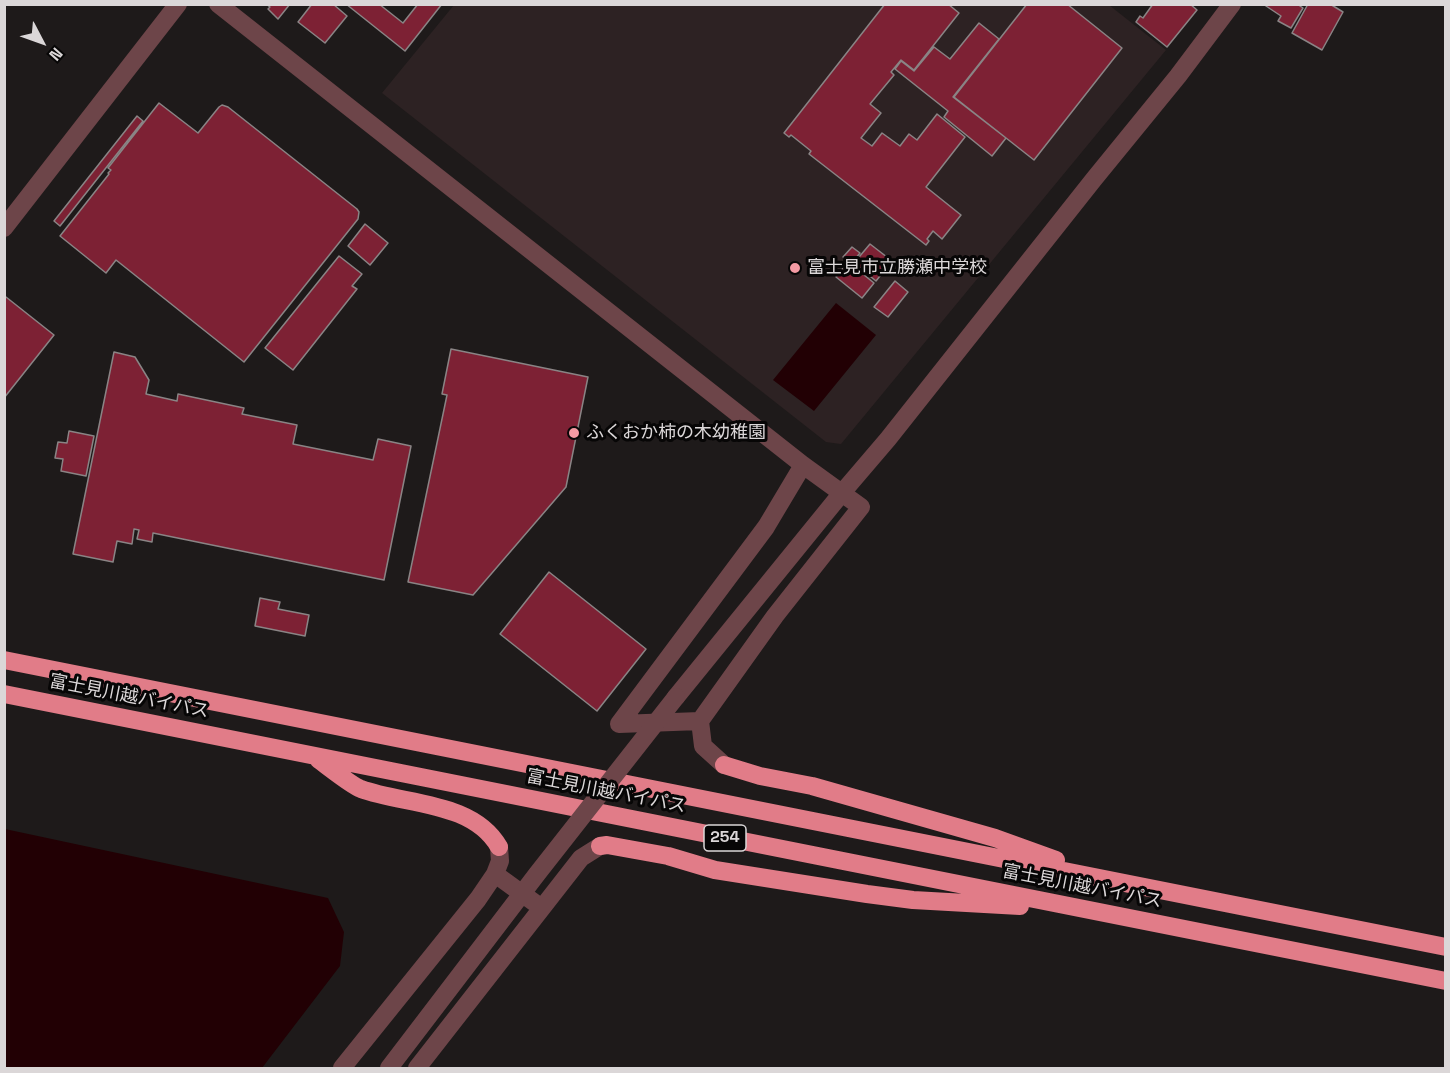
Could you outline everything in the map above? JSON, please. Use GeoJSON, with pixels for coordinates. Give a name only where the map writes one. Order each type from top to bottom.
{"type":"FeatureCollection","features":[{"type":"Feature","properties":{"kind":"highway","name":"富士見川越バイパス"},"geometry":{"type":"LineString","coordinates":[[4,660],[1446,947]]}},
{"type":"Feature","properties":{"kind":"highway","name":"富士見川越バイパス"},"geometry":{"type":"LineString","coordinates":[[4,694],[1446,981]]}},
{"type":"Feature","properties":{"kind":"highway"},"geometry":{"type":"LineString","coordinates":[[313,756],[360,789],[439,808],[473,821],[488,831],[499,847]]}},
{"type":"Feature","properties":{"kind":"highway","name":"254"},"geometry":{"type":"LineString","coordinates":[[724,765],[760,776],[812,786],[995,838],[1107,879]]}},
{"type":"Feature","properties":{"kind":"highway","name":"254"},"geometry":{"type":"LineString","coordinates":[[600,846],[616,846],[668,856],[715,870],[879,896],[1085,910]]}},
{"type":"Feature","properties":{"kind":"street"},"geometry":{"type":"LineString","coordinates":[[4,228],[178,4]]}},
{"type":"Feature","properties":{"kind":"street"},"geometry":{"type":"LineString","coordinates":[[218,4],[803,465],[861,507],[775,616],[700,721],[703,746],[724,765]]}},
{"type":"Feature","properties":{"kind":"street"},"geometry":{"type":"LineString","coordinates":[[389,1068],[676,697],[888,439],[1178,76],[1229,6]]}},
{"type":"Feature","properties":{"kind":"street"},"geometry":{"type":"LineString","coordinates":[[700,721],[619,724],[766,527],[803,465]]}},
{"type":"Feature","properties":{"kind":"street"},"geometry":{"type":"LineString","coordinates":[[417,1068],[581,858],[600,846]]}},
{"type":"Feature","properties":{"kind":"street"},"geometry":{"type":"LineString","coordinates":[[342,1068],[478,899],[495,874],[500,861],[499,847]]}},
{"type":"Feature","properties":{"kind":"street"},"geometry":{"type":"LineString","coordinates":[[495,874],[542,908]]}},
{"type":"Feature","properties":{"kind":"shaded area","name":"富士見市立勝瀬中学校"},"geometry":{"type":"Polygon","coordinates":[[[454,5],[1109,5],[1166,50],[841,444],[826,442],[382,93],[454,5]]]}},
{"type":"Feature","properties":{"kind":"shaded area"},"geometry":{"type":"Polygon","coordinates":[[[836,303],[876,335],[814,411],[773,380],[836,303]]]}},
{"type":"Feature","properties":{"kind":"shaded area"},"geometry":{"type":"Polygon","coordinates":[[[5,829],[328,898],[344,932],[340,966],[262,1068],[5,1068],[5,829]]]}},
{"type":"Feature","properties":{"kind":"building"},"geometry":{"type":"Polygon","coordinates":[[[266,4],[290,4],[278,19],[266,4]]]}},
{"type":"Feature","properties":{"kind":"building"},"geometry":{"type":"Polygon","coordinates":[[[312,4],[333,4],[347,16],[325,43],[298,22],[312,4]]]}},
{"type":"Feature","properties":{"kind":"building"},"geometry":{"type":"Polygon","coordinates":[[[346,4],[379,4],[403,23],[418,4],[442,4],[405,51],[346,4]]]}},
{"type":"Feature","properties":{"kind":"building"},"geometry":{"type":"Polygon","coordinates":[[[885,4],[948,4],[959,13],[914,70],[901,60],[891,72],[894,75],[870,104],[881,113],[861,138],[872,146],[882,133],[900,146],[909,134],[917,140],[937,114],[965,137],[926,187],[961,215],[942,239],[933,231],[926,245],[809,154],[811,151],[791,135],[789,137],[784,133],[885,4]]]}},
{"type":"Feature","properties":{"kind":"building"},"geometry":{"type":"Polygon","coordinates":[[[1027,4],[1067,4],[1122,48],[1034,160],[954,97],[1027,4]]]}},
{"type":"Feature","properties":{"kind":"building"},"geometry":{"type":"Polygon","coordinates":[[[1153,4],[1190,4],[1197,10],[1167,47],[1136,22],[1140,16],[1143,18],[1153,4]]]}},
{"type":"Feature","properties":{"kind":"building"},"geometry":{"type":"Polygon","coordinates":[[[1263,4],[1297,4],[1303,8],[1291,28],[1278,21],[1281,16],[1263,4]]]}},
{"type":"Feature","properties":{"kind":"building"},"geometry":{"type":"Polygon","coordinates":[[[1308,4],[1330,4],[1343,12],[1322,50],[1292,33],[1308,4]]]}},
{"type":"Feature","properties":{"kind":"building"},"geometry":{"type":"Polygon","coordinates":[[[979,23],[999,39],[953,97],[1006,138],[992,156],[944,117],[948,111],[895,69],[901,61],[914,71],[934,47],[950,59],[979,23]]]}},
{"type":"Feature","properties":{"kind":"building"},"geometry":{"type":"Polygon","coordinates":[[[159,103],[198,133],[219,107],[222,105],[228,107],[359,212],[358,219],[244,362],[116,260],[106,273],[60,236],[109,174],[111,170],[108,168],[159,103]]]}},
{"type":"Feature","properties":{"kind":"building"},"geometry":{"type":"Polygon","coordinates":[[[137,116],[143,121],[60,226],[54,221],[137,116]]]}},
{"type":"Feature","properties":{"kind":"building"},"geometry":{"type":"Polygon","coordinates":[[[365,224],[388,243],[370,265],[348,246],[365,224]]]}},
{"type":"Feature","properties":{"kind":"building"},"geometry":{"type":"Polygon","coordinates":[[[870,244],[892,261],[876,281],[854,263],[870,244]]]}},
{"type":"Feature","properties":{"kind":"building"},"geometry":{"type":"Polygon","coordinates":[[[852,247],[860,253],[851,264],[843,257],[852,247]]]}},
{"type":"Feature","properties":{"kind":"building"},"geometry":{"type":"Polygon","coordinates":[[[339,256],[362,274],[352,286],[357,289],[293,370],[265,348],[339,256]]]}},
{"type":"Feature","properties":{"kind":"building"},"geometry":{"type":"Polygon","coordinates":[[[848,262],[874,283],[862,298],[836,277],[848,262]]]}},
{"type":"Feature","properties":{"kind":"building"},"geometry":{"type":"Polygon","coordinates":[[[895,281],[908,292],[888,317],[874,307],[895,281]]]}},
{"type":"Feature","properties":{"kind":"building"},"geometry":{"type":"Polygon","coordinates":[[[6,297],[54,335],[4,398],[4,299],[6,297]]]}},
{"type":"Feature","properties":{"kind":"building"},"geometry":{"type":"Polygon","coordinates":[[[451,349],[588,377],[566,487],[473,595],[408,582],[447,395],[442,394],[451,349]]]}},
{"type":"Feature","properties":{"kind":"building"},"geometry":{"type":"Polygon","coordinates":[[[114,352],[135,357],[149,380],[146,394],[177,401],[178,394],[244,408],[242,414],[297,425],[293,444],[373,460],[378,439],[411,446],[384,580],[153,533],[152,542],[137,539],[139,530],[134,529],[132,544],[117,541],[113,562],[73,554],[114,352]]]}},
{"type":"Feature","properties":{"kind":"building"},"geometry":{"type":"Polygon","coordinates":[[[69,431],[94,436],[86,476],[61,471],[63,459],[55,458],[58,442],[67,443],[69,431]]]}},
{"type":"Feature","properties":{"kind":"building"},"geometry":{"type":"Polygon","coordinates":[[[549,572],[646,649],[597,711],[500,634],[549,572]]]}},
{"type":"Feature","properties":{"kind":"building"},"geometry":{"type":"Polygon","coordinates":[[[260,598],[280,602],[278,609],[309,615],[305,636],[255,626],[260,598]]]}},
{"type":"Feature","properties":{"kind":"place","name":"富士見市立勝瀬中学校"},"geometry":{"type":"Point","coordinates":[795,268]}},
{"type":"Feature","properties":{"kind":"place","name":"ふくおか柿の木幼稚園"},"geometry":{"type":"Point","coordinates":[574,433]}}]}
